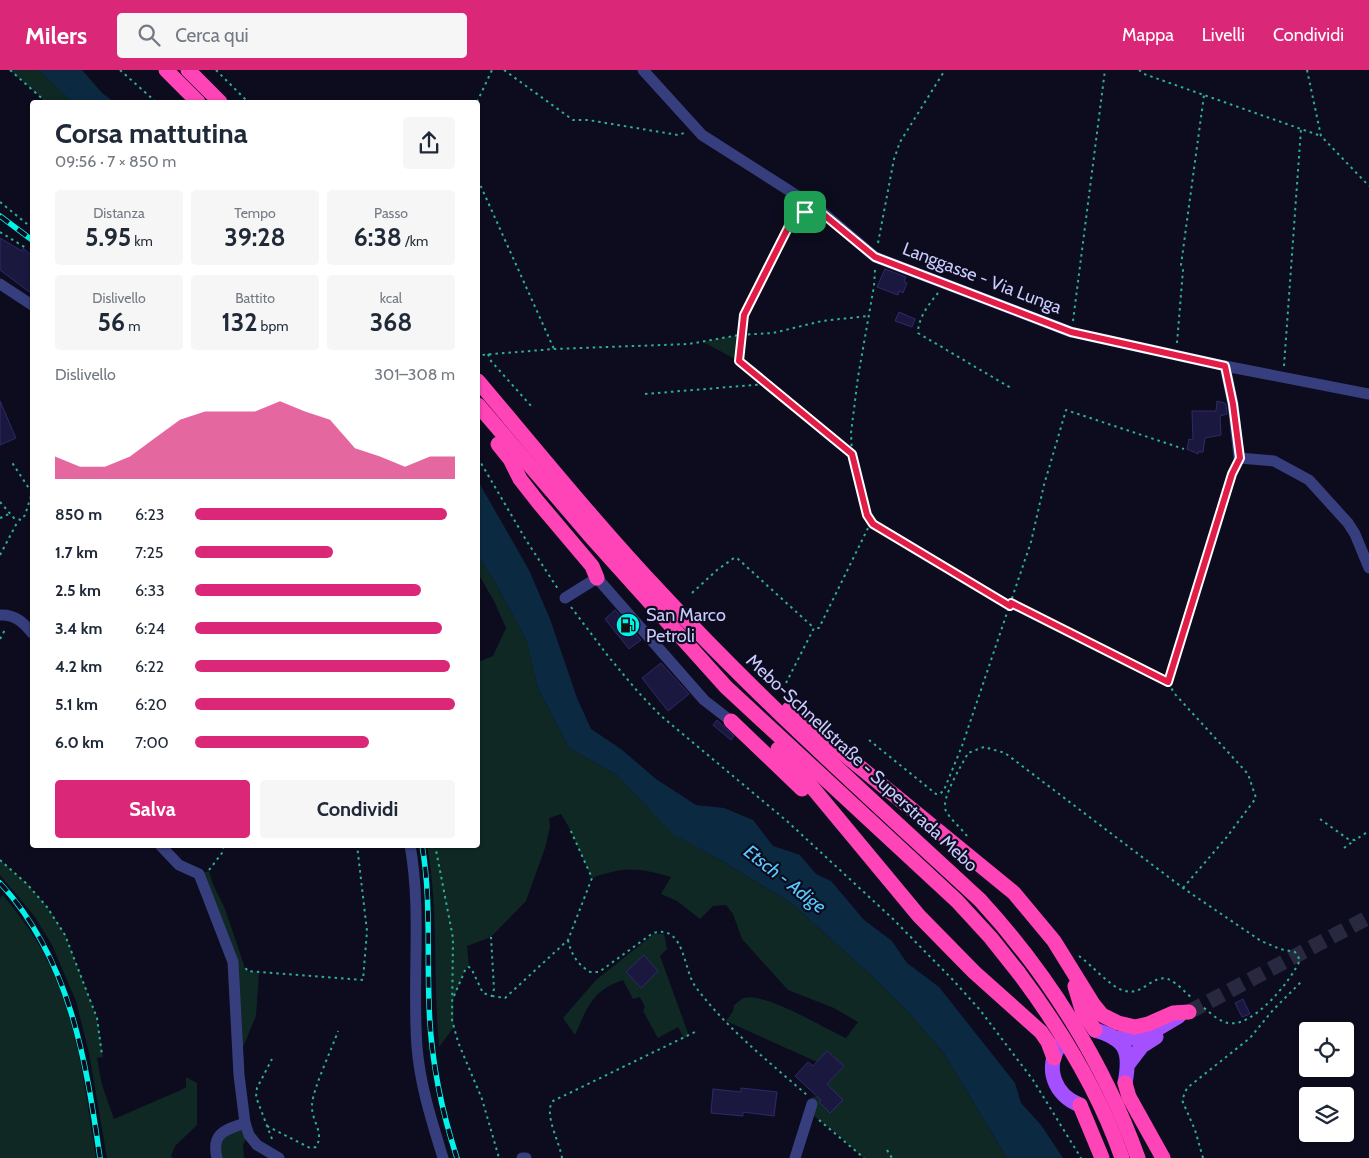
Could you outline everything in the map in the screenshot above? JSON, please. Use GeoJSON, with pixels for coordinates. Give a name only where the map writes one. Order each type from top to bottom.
{"type":"FeatureCollection","features":[{"type":"Feature","properties":{"kind":"highway"},"geometry":{"type":"LineString","coordinates":[[166,70],[196,100]]}},
{"type":"Feature","properties":{"kind":"highway"},"geometry":{"type":"LineString","coordinates":[[188,70],[218,100]]}},
{"type":"Feature","properties":{"kind":"highway","name":"Mebo-Schnellstraße - Superstrada Mebo"},"geometry":{"type":"LineString","coordinates":[[480,383],[660,592],[713,647],[793,726],[980,900],[1006,928],[1044,978],[1093,1058],[1118,1108],[1138,1158]]}},
{"type":"Feature","properties":{"kind":"highway","name":"Mebo-Schnellstraße - Superstrada Mebo"},"geometry":{"type":"LineString","coordinates":[[480,407],[593,539],[726,687],[957,901],[991,938],[1057,1027],[1105,1114],[1122,1158]]}},
{"type":"Feature","properties":{"kind":"highway"},"geometry":{"type":"LineString","coordinates":[[480,421],[510,459],[520,478],[538,502],[592,566],[597,578]]}},
{"type":"Feature","properties":{"kind":"highway"},"geometry":{"type":"LineString","coordinates":[[713,647],[736,658],[798,718],[1008,888],[1054,941],[1092,1004],[1102,1015],[1118,1023],[1135,1027],[1148,1024],[1173,1013],[1189,1012]]}},
{"type":"Feature","properties":{"kind":"highway"},"geometry":{"type":"LineString","coordinates":[[726,687],[735,706],[792,763],[908,902],[974,972],[1040,1032],[1057,1051]]}},
{"type":"Feature","properties":{"kind":"highway"},"geometry":{"type":"LineString","coordinates":[[730,721],[808,794],[894,896],[908,902]]}},
{"type":"Feature","properties":{"kind":"highway"},"geometry":{"type":"LineString","coordinates":[[1066,959],[1083,1013],[1095,1030]]}},
{"type":"Feature","properties":{"kind":"highway"},"geometry":{"type":"LineString","coordinates":[[1125,1083],[1129,1097],[1162,1158]]}},
{"type":"Feature","properties":{"kind":"highway"},"geometry":{"type":"LineString","coordinates":[[1080,1105],[1102,1158]]}},
{"type":"Feature","properties":{"kind":"main road"},"geometry":{"type":"LineString","coordinates":[[1114,1038],[1140,1038],[1189,1012]]}},
{"type":"Feature","properties":{"kind":"main road"},"geometry":{"type":"LineString","coordinates":[[1125,1083],[1129,1063],[1142,1046],[1181,1023],[1189,1012]]}},
{"type":"Feature","properties":{"kind":"main road"},"geometry":{"type":"LineString","coordinates":[[1095,1030],[1114,1038],[1123,1047],[1129,1063]]}},
{"type":"Feature","properties":{"kind":"main road"},"geometry":{"type":"LineString","coordinates":[[1057,1051],[1053,1074],[1057,1087],[1066,1098],[1080,1105]]}},
{"type":"Feature","properties":{"kind":"street","name":"Langgasse - Via Lunga"},"geometry":{"type":"LineString","coordinates":[[643,70],[692,126],[726,151],[812,205],[875,257],[1071,332],[1225,366],[1369,394]]}},
{"type":"Feature","properties":{"kind":"street"},"geometry":{"type":"LineString","coordinates":[[0,284],[30,304]]}},
{"type":"Feature","properties":{"kind":"street"},"geometry":{"type":"LineString","coordinates":[[1225,366],[1240,458],[1274,461],[1309,480],[1348,523],[1355,534],[1369,568]]}},
{"type":"Feature","properties":{"kind":"street"},"geometry":{"type":"LineString","coordinates":[[565,598],[597,578],[704,700],[730,721]]}},
{"type":"Feature","properties":{"kind":"street"},"geometry":{"type":"LineString","coordinates":[[0,615],[12,616],[23,622],[30,631]]}},
{"type":"Feature","properties":{"kind":"street"},"geometry":{"type":"LineString","coordinates":[[163,848],[179,864],[199,874],[233,962],[239,1075],[245,1123],[249,1135],[257,1145],[278,1158]]}},
{"type":"Feature","properties":{"kind":"street"},"geometry":{"type":"LineString","coordinates":[[410,848],[414,880],[418,1048],[428,1107],[443,1158]]}},
{"type":"Feature","properties":{"kind":"street"},"geometry":{"type":"LineString","coordinates":[[795,1158],[811,1104]]}},
{"type":"Feature","properties":{"kind":"street"},"geometry":{"type":"LineString","coordinates":[[217,1158],[216,1144],[218,1136],[226,1130],[245,1123]]}},
{"type":"Feature","properties":{"kind":"path"},"geometry":{"type":"LineString","coordinates":[[10,70],[44,100]]}},
{"type":"Feature","properties":{"kind":"path"},"geometry":{"type":"LineString","coordinates":[[120,70],[154,100]]}},
{"type":"Feature","properties":{"kind":"path"},"geometry":{"type":"LineString","coordinates":[[216,70],[246,100]]}},
{"type":"Feature","properties":{"kind":"path"},"geometry":{"type":"LineString","coordinates":[[478,100],[492,70]]}},
{"type":"Feature","properties":{"kind":"path"},"geometry":{"type":"LineString","coordinates":[[504,70],[573,120],[588,120],[678,135],[684,133],[692,126]]}},
{"type":"Feature","properties":{"kind":"path"},"geometry":{"type":"LineString","coordinates":[[945,70],[900,142],[894,159],[875,257],[874,286],[854,404],[851,433],[852,454],[867,515],[871,522],[901,542],[1011,605],[1168,682],[1174,693],[1248,774],[1256,798],[1226,838],[1183,888]]}},
{"type":"Feature","properties":{"kind":"path"},"geometry":{"type":"LineString","coordinates":[[1071,332],[1104,70]]}},
{"type":"Feature","properties":{"kind":"path"},"geometry":{"type":"LineString","coordinates":[[1139,70],[1144,74],[1320,136],[1369,186]]}},
{"type":"Feature","properties":{"kind":"path"},"geometry":{"type":"LineString","coordinates":[[1307,70],[1320,136]]}},
{"type":"Feature","properties":{"kind":"path"},"geometry":{"type":"LineString","coordinates":[[1176,355],[1183,270],[1181,265],[1204,95]]}},
{"type":"Feature","properties":{"kind":"path"},"geometry":{"type":"LineString","coordinates":[[1283,376],[1301,129]]}},
{"type":"Feature","properties":{"kind":"path"},"geometry":{"type":"LineString","coordinates":[[480,184],[554,349]]}},
{"type":"Feature","properties":{"kind":"path"},"geometry":{"type":"LineString","coordinates":[[0,202],[30,226]]}},
{"type":"Feature","properties":{"kind":"path"},"geometry":{"type":"LineString","coordinates":[[812,205],[805,212],[797,210],[744,315],[739,361],[852,454]]}},
{"type":"Feature","properties":{"kind":"path"},"geometry":{"type":"LineString","coordinates":[[0,232],[26,248]]}},
{"type":"Feature","properties":{"kind":"path"},"geometry":{"type":"LineString","coordinates":[[944,282],[936,295],[930,300],[918,327],[918,333],[1011,388]]}},
{"type":"Feature","properties":{"kind":"path"},"geometry":{"type":"LineString","coordinates":[[480,355],[554,349],[689,344],[741,335],[773,332],[822,321],[868,316]]}},
{"type":"Feature","properties":{"kind":"path"},"geometry":{"type":"LineString","coordinates":[[488,354],[491,361],[532,407]]}},
{"type":"Feature","properties":{"kind":"path"},"geometry":{"type":"LineString","coordinates":[[645,394],[766,384]]}},
{"type":"Feature","properties":{"kind":"path"},"geometry":{"type":"LineString","coordinates":[[869,740],[936,794],[940,794],[944,790],[962,746],[1011,605],[1031,542],[1044,485],[1066,410],[1184,449]]}},
{"type":"Feature","properties":{"kind":"path"},"geometry":{"type":"LineString","coordinates":[[1168,682],[1232,474],[1240,458]]}},
{"type":"Feature","properties":{"kind":"path"},"geometry":{"type":"LineString","coordinates":[[11,461],[30,490]]}},
{"type":"Feature","properties":{"kind":"path"},"geometry":{"type":"LineString","coordinates":[[480,461],[543,568],[608,656],[638,692],[685,738],[788,822],[916,941],[980,1010],[1033,1080],[1081,1158]]}},
{"type":"Feature","properties":{"kind":"path"},"geometry":{"type":"LineString","coordinates":[[0,555],[18,521],[25,515],[30,498]]}},
{"type":"Feature","properties":{"kind":"path"},"geometry":{"type":"LineString","coordinates":[[0,502],[18,521]]}},
{"type":"Feature","properties":{"kind":"path"},"geometry":{"type":"LineString","coordinates":[[0,518],[10,514]]}},
{"type":"Feature","properties":{"kind":"path"},"geometry":{"type":"LineString","coordinates":[[692,593],[717,570],[734,558],[737,558],[814,628],[820,628],[871,522]]}},
{"type":"Feature","properties":{"kind":"path"},"geometry":{"type":"LineString","coordinates":[[786,683],[814,628]]}},
{"type":"Feature","properties":{"kind":"path"},"geometry":{"type":"LineString","coordinates":[[970,840],[946,811],[945,805],[949,790],[968,753],[984,746],[1005,753],[1183,888],[1261,940],[1280,949],[1295,952],[1300,960],[1297,967],[1273,997],[1252,1018],[1240,1023],[1227,1023],[1213,1016],[1169,979],[1159,979],[1136,992],[1125,991],[1075,953],[1066,959]]}},
{"type":"Feature","properties":{"kind":"path"},"geometry":{"type":"LineString","coordinates":[[1320,819],[1348,839],[1355,840]]}},
{"type":"Feature","properties":{"kind":"path"},"geometry":{"type":"LineString","coordinates":[[453,999],[466,968],[472,970],[483,993],[505,998],[568,940],[592,878],[570,829]]}},
{"type":"Feature","properties":{"kind":"path"},"geometry":{"type":"LineString","coordinates":[[1344,848],[1369,831]]}},
{"type":"Feature","properties":{"kind":"path"},"geometry":{"type":"LineString","coordinates":[[211,877],[210,866],[222,854],[223,848]]}},
{"type":"Feature","properties":{"kind":"path"},"geometry":{"type":"LineString","coordinates":[[244,962],[246,972],[363,980],[368,931],[357,848]]}},
{"type":"Feature","properties":{"kind":"path"},"geometry":{"type":"LineString","coordinates":[[436,848],[453,938],[452,1020],[458,1042],[482,1099],[499,1158]]}},
{"type":"Feature","properties":{"kind":"path"},"geometry":{"type":"LineString","coordinates":[[0,860],[27,884],[47,907],[65,935],[97,1018],[102,1055]]}},
{"type":"Feature","properties":{"kind":"path"},"geometry":{"type":"LineString","coordinates":[[568,940],[576,960],[590,972],[599,972],[653,933],[662,932],[674,937],[680,944],[694,985],[752,1047],[864,1158]]}},
{"type":"Feature","properties":{"kind":"path"},"geometry":{"type":"LineString","coordinates":[[492,937],[494,989],[492,996]]}},
{"type":"Feature","properties":{"kind":"path"},"geometry":{"type":"LineString","coordinates":[[1203,1158],[1195,1130],[1182,1100],[1183,1094],[1187,1088],[1250,1038],[1273,1010],[1302,982]]}},
{"type":"Feature","properties":{"kind":"path"},"geometry":{"type":"LineString","coordinates":[[267,1126],[310,1148],[316,1147],[320,1141],[320,1134],[312,1107],[338,1031]]}},
{"type":"Feature","properties":{"kind":"path"},"geometry":{"type":"LineString","coordinates":[[562,1158],[550,1112],[550,1105],[554,1101],[695,1032]]}},
{"type":"Feature","properties":{"kind":"path"},"geometry":{"type":"LineString","coordinates":[[272,1059],[257,1088],[256,1097],[273,1142]]}},
{"type":"Feature","properties":{"kind":"path"},"geometry":{"type":"LineString","coordinates":[[887,1150],[892,1158]]}},
{"type":"Feature","properties":{"kind":"green space"},"geometry":{"type":"Polygon","coordinates":[[[10,70],[39,70],[70,100],[44,100],[10,70]]]}},
{"type":"Feature","properties":{"kind":"green space"},"geometry":{"type":"Polygon","coordinates":[[[739,335],[741,335],[739,361],[703,342],[739,335]]]}},
{"type":"Feature","properties":{"kind":"green space"},"geometry":{"type":"Polygon","coordinates":[[[480,559],[494,580],[527,642],[537,686],[569,748],[617,775],[674,834],[791,903],[872,976],[907,1011],[943,1052],[1007,1158],[864,1158],[809,1112],[812,1104],[811,1098],[817,1096],[843,1066],[827,1051],[817,1062],[726,1021],[733,1011],[734,1005],[744,998],[754,998],[766,1000],[795,1012],[846,1038],[858,1022],[834,1008],[788,990],[742,939],[733,914],[726,905],[713,906],[700,919],[677,901],[661,894],[671,877],[640,870],[623,870],[592,878],[570,829],[561,814],[549,818],[550,827],[545,848],[526,901],[491,937],[467,946],[469,967],[466,968],[453,999],[454,1027],[439,1047],[433,895],[427,848],[480,848],[480,661],[493,656],[506,628],[480,577],[480,559]]]}},
{"type":"Feature","properties":{"kind":"green space"},"geometry":{"type":"Polygon","coordinates":[[[0,860],[27,884],[47,907],[65,935],[97,1018],[103,1057],[97,1058],[102,1085],[114,1119],[181,1090],[186,1087],[186,1077],[197,1083],[197,1125],[175,1146],[171,1156],[173,1158],[107,1158],[89,1053],[76,1001],[52,945],[35,917],[0,875],[0,860]]]}},
{"type":"Feature","properties":{"kind":"green space"},"geometry":{"type":"Polygon","coordinates":[[[209,871],[212,882],[225,909],[246,971],[259,972],[256,1016],[238,1059],[235,977],[199,874],[209,871]]]}},
{"type":"Feature","properties":{"kind":"green space"},"geometry":{"type":"Polygon","coordinates":[[[3,895],[37,941],[57,982],[66,1006],[84,1081],[96,1158],[0,1158],[0,898],[3,895]]]}},
{"type":"Feature","properties":{"kind":"green space"},"geometry":{"type":"Polygon","coordinates":[[[654,934],[664,934],[667,949],[660,956],[689,1036],[684,1038],[678,1027],[658,1038],[643,1011],[645,1007],[640,997],[633,999],[623,980],[612,984],[597,995],[587,1008],[575,1035],[563,1018],[596,980],[654,934]]]}},
{"type":"Feature","properties":{"kind":"green space"},"geometry":{"type":"Polygon","coordinates":[[[245,1123],[244,1158],[217,1158],[218,1136],[245,1123]]]}},
{"type":"Feature","properties":{"kind":"water"},"geometry":{"type":"Polygon","coordinates":[[[39,70],[82,70],[102,93],[111,100],[70,100],[39,70]]]}},
{"type":"Feature","properties":{"kind":"water","name":"Etsch - Adige"},"geometry":{"type":"Polygon","coordinates":[[[480,484],[529,570],[550,619],[577,698],[591,729],[621,749],[656,779],[696,805],[724,808],[753,820],[773,846],[800,855],[816,874],[831,881],[864,920],[892,941],[907,963],[939,987],[1015,1083],[1021,1103],[1041,1125],[1063,1158],[1007,1158],[943,1052],[907,1011],[872,976],[791,903],[673,834],[617,775],[569,748],[537,686],[527,642],[494,580],[480,559],[480,484]]]}},
{"type":"Feature","properties":{"kind":"building"},"geometry":{"type":"Polygon","coordinates":[[[0,238],[22,251],[23,248],[30,254],[30,292],[0,270],[0,238]]]}},
{"type":"Feature","properties":{"kind":"building"},"geometry":{"type":"Polygon","coordinates":[[[885,269],[906,277],[904,281],[907,283],[903,293],[899,291],[898,295],[877,287],[885,269]]]}},
{"type":"Feature","properties":{"kind":"building"},"geometry":{"type":"Polygon","coordinates":[[[899,312],[915,319],[912,327],[895,321],[899,312]]]}},
{"type":"Feature","properties":{"kind":"building"},"geometry":{"type":"Polygon","coordinates":[[[0,401],[16,438],[0,445],[0,401]]]}},
{"type":"Feature","properties":{"kind":"building"},"geometry":{"type":"Polygon","coordinates":[[[1217,401],[1226,405],[1227,414],[1220,416],[1221,435],[1205,438],[1203,452],[1198,452],[1198,454],[1187,449],[1189,439],[1193,440],[1192,411],[1216,411],[1217,401]]]}},
{"type":"Feature","properties":{"kind":"building"},"geometry":{"type":"Polygon","coordinates":[[[615,610],[641,640],[629,649],[605,619],[615,610]]]}},
{"type":"Feature","properties":{"kind":"building"},"geometry":{"type":"Polygon","coordinates":[[[661,663],[689,694],[668,711],[642,678],[661,663]]]}},
{"type":"Feature","properties":{"kind":"building"},"geometry":{"type":"Polygon","coordinates":[[[717,720],[734,736],[731,740],[713,725],[717,720]]]}},
{"type":"Feature","properties":{"kind":"building"},"geometry":{"type":"Polygon","coordinates":[[[644,955],[658,971],[641,988],[626,972],[644,955]]]}},
{"type":"Feature","properties":{"kind":"building"},"geometry":{"type":"Polygon","coordinates":[[[1243,999],[1250,1014],[1242,1017],[1235,1003],[1243,999]]]}},
{"type":"Feature","properties":{"kind":"building"},"geometry":{"type":"Polygon","coordinates":[[[827,1051],[844,1066],[827,1084],[843,1100],[830,1113],[819,1102],[821,1100],[795,1076],[808,1062],[813,1066],[827,1051]]]}},
{"type":"Feature","properties":{"kind":"building"},"geometry":{"type":"Polygon","coordinates":[[[741,1088],[777,1092],[774,1116],[743,1112],[743,1116],[711,1113],[713,1089],[741,1092],[741,1088]]]}},
{"type":"Feature","properties":{"kind":"tunnel"},"geometry":{"type":"LineString","coordinates":[[1189,1012],[1369,917]]}},
{"type":"Feature","properties":{"kind":"railway"},"geometry":{"type":"LineString","coordinates":[[0,216],[30,238]]}},
{"type":"Feature","properties":{"kind":"railway"},"geometry":{"type":"LineString","coordinates":[[422,848],[428,903],[431,1041],[441,1100],[457,1158]]}},
{"type":"Feature","properties":{"kind":"railway"},"geometry":{"type":"LineString","coordinates":[[0,883],[24,913],[43,944],[59,978],[81,1048],[100,1158]]}},
{"type":"Feature","properties":{"kind":"place","name":"San Marco Petroli"},"geometry":{"type":"Point","coordinates":[628,625]}},
{"type":"Feature","properties":{"kind":"route"},"geometry":{"type":"LineString","coordinates":[[812,205],[875,257],[974,293],[1071,332],[1225,366],[1233,404],[1240,458],[1232,474],[1168,682],[1011,603],[1010,606],[873,524],[867,515],[856,477],[852,454],[739,361],[744,315],[797,210],[805,212],[812,205]]}}]}
